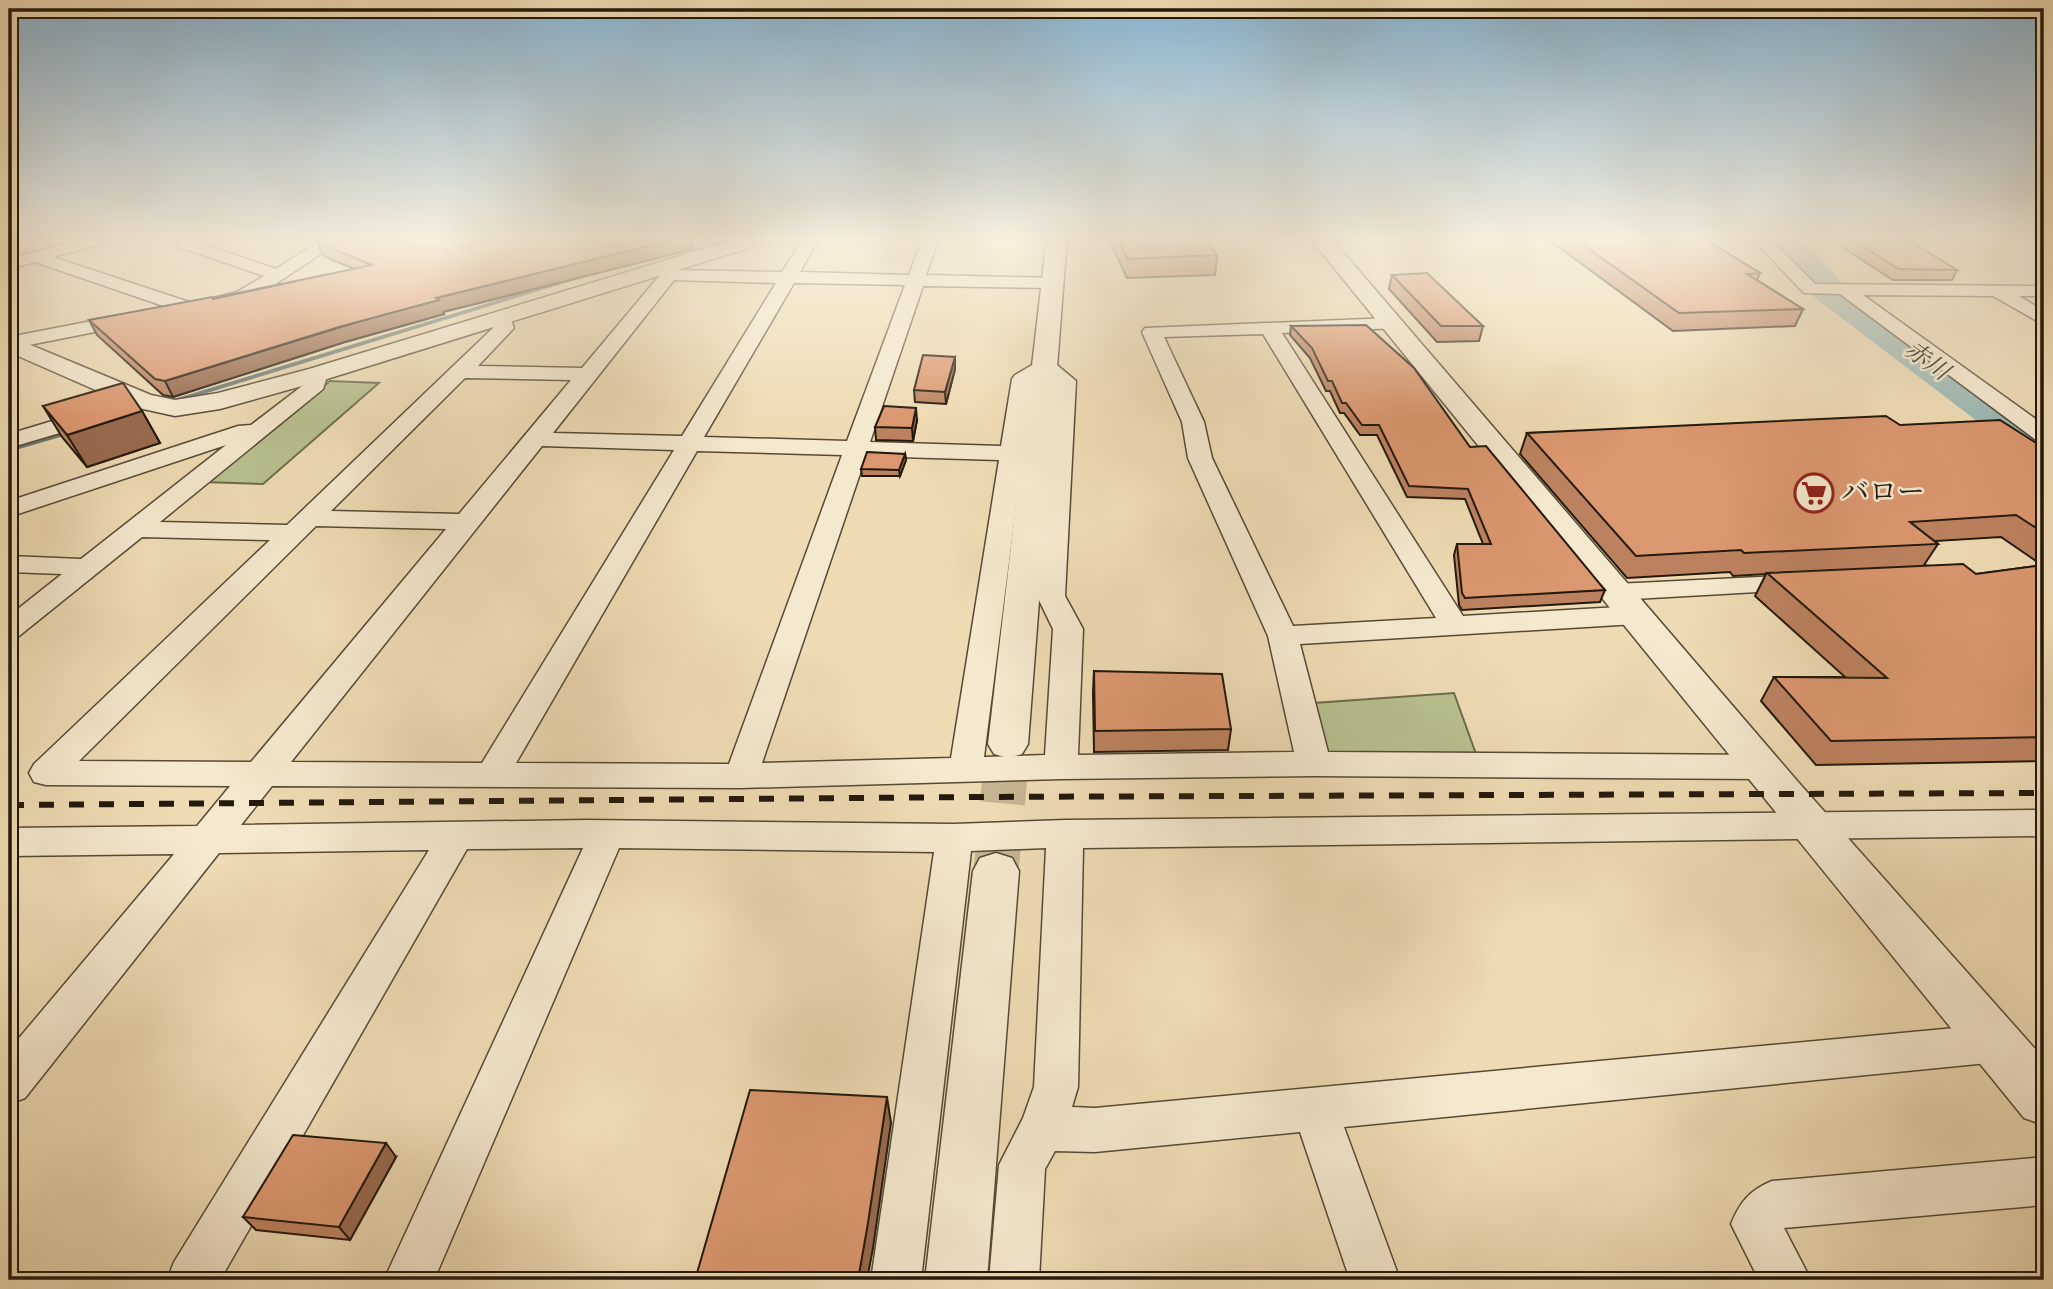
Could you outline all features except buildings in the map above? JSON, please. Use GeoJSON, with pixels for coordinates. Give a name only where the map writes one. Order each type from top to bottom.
{"type":"FeatureCollection","features":[{"type":"Feature","properties":{"kind":"street"},"geometry":{"type":"LineString","coordinates":[[153,297],[188,309]]}},
{"type":"Feature","properties":{"kind":"street"},"geometry":{"type":"LineString","coordinates":[[9,343],[238,297]]}},
{"type":"Feature","properties":{"kind":"street"},"geometry":{"type":"LineString","coordinates":[[9,343],[143,401],[163,406],[193,407],[318,374],[577,297]]}},
{"type":"Feature","properties":{"kind":"street"},"geometry":{"type":"LineString","coordinates":[[9,1083],[536,439],[648,297]]}},
{"type":"Feature","properties":{"kind":"street"},"geometry":{"type":"LineString","coordinates":[[492,775],[777,297]]}},
{"type":"Feature","properties":{"kind":"street"},"geometry":{"type":"LineString","coordinates":[[741,776],[911,297]]}},
{"type":"Feature","properties":{"kind":"street"},"geometry":{"type":"LineString","coordinates":[[1008,744],[1052,297]]}},
{"type":"Feature","properties":{"kind":"street"},"geometry":{"type":"LineString","coordinates":[[1369,297],[1764,766],[1809,824],[2044,1099]]}},
{"type":"Feature","properties":{"kind":"street"},"geometry":{"type":"LineString","coordinates":[[1855,297],[2044,435]]}},
{"type":"Feature","properties":{"kind":"street"},"geometry":{"type":"LineString","coordinates":[[2008,297],[2044,319]]}},
{"type":"Feature","properties":{"kind":"street"},"geometry":{"type":"LineString","coordinates":[[502,318],[504,328],[460,372],[46,773],[741,776],[1061,767],[1314,764],[1764,766]]}},
{"type":"Feature","properties":{"kind":"street"},"geometry":{"type":"LineString","coordinates":[[1314,764],[1283,636],[1200,458],[1193,422],[1152,332],[1391,324]]}},
{"type":"Feature","properties":{"kind":"street"},"geometry":{"type":"LineString","coordinates":[[1269,328],[1455,626]]}},
{"type":"Feature","properties":{"kind":"street"},"geometry":{"type":"LineString","coordinates":[[966,769],[1022,379],[1044,364]]}},
{"type":"Feature","properties":{"kind":"street"},"geometry":{"type":"LineString","coordinates":[[1044,364],[1065,380],[1051,596],[1068,629],[1061,767]]}},
{"type":"Feature","properties":{"kind":"street"},"geometry":{"type":"LineString","coordinates":[[460,372],[588,374]]}},
{"type":"Feature","properties":{"kind":"street"},"geometry":{"type":"LineString","coordinates":[[9,630],[316,385],[318,374]]}},
{"type":"Feature","properties":{"kind":"street"},"geometry":{"type":"LineString","coordinates":[[9,441],[143,401]]}},
{"type":"Feature","properties":{"kind":"street"},"geometry":{"type":"LineString","coordinates":[[9,509],[263,426]]}},
{"type":"Feature","properties":{"kind":"street"},"geometry":{"type":"LineString","coordinates":[[536,439],[1011,453]]}},
{"type":"Feature","properties":{"kind":"street"},"geometry":{"type":"LineString","coordinates":[[134,529],[467,522]]}},
{"type":"Feature","properties":{"kind":"street"},"geometry":{"type":"LineString","coordinates":[[9,564],[86,567]]}},
{"type":"Feature","properties":{"kind":"street"},"geometry":{"type":"LineString","coordinates":[[1283,636],[1455,626],[1823,582]]}},
{"type":"Feature","properties":{"kind":"street"},"geometry":{"type":"LineString","coordinates":[[9,842],[607,834],[954,838],[1065,834],[2044,823]]}},
{"type":"Feature","properties":{"kind":"street"},"geometry":{"type":"LineString","coordinates":[[408,1280],[607,834]]}},
{"type":"Feature","properties":{"kind":"street"},"geometry":{"type":"LineString","coordinates":[[1014,1280],[1022,1165],[1042,1128],[1056,1087],[1065,834]]}},
{"type":"Feature","properties":{"kind":"street"},"geometry":{"type":"LineString","coordinates":[[192,1280],[456,836]]}},
{"type":"Feature","properties":{"kind":"street"},"geometry":{"type":"LineString","coordinates":[[896,1280],[954,838]]}},
{"type":"Feature","properties":{"kind":"street"},"geometry":{"type":"LineString","coordinates":[[956,1280],[996,871]]}},
{"type":"Feature","properties":{"kind":"street"},"geometry":{"type":"LineString","coordinates":[[1042,1128],[1095,1130],[1998,1043]]}},
{"type":"Feature","properties":{"kind":"street"},"geometry":{"type":"LineString","coordinates":[[1314,1108],[1375,1280]]}},
{"type":"Feature","properties":{"kind":"street"},"geometry":{"type":"LineString","coordinates":[[1786,1280],[1755,1224],[1772,1205],[2044,1181]]}},
{"type":"Feature","properties":{"kind":"green space"},"geometry":{"type":"Polygon","coordinates":[[[330,381],[379,383],[263,484],[204,482],[330,381]]]}},
{"type":"Feature","properties":{"kind":"green space"},"geometry":{"type":"Polygon","coordinates":[[[1454,693],[1480,765],[1314,764],[1300,704],[1454,693]]]}},
{"type":"Feature","properties":{"kind":"waterway"},"geometry":{"type":"LineString","coordinates":[[178,399],[513,297]]}},
{"type":"Feature","properties":{"kind":"waterway","name":"赤川"},"geometry":{"type":"LineString","coordinates":[[1838,297],[2044,449]]}},
{"type":"Feature","properties":{"kind":"waterway"},"geometry":{"type":"LineString","coordinates":[[9,450],[71,431]]}},
{"type":"Feature","properties":{"kind":"tunnel"},"geometry":{"type":"LineString","coordinates":[[996,871],[1008,744]]}},
{"type":"Feature","properties":{"kind":"railway"},"geometry":{"type":"LineString","coordinates":[[9,805],[972,797],[2044,793]]}},
{"type":"Feature","properties":{"kind":"place","name":"バロー"},"geometry":{"type":"Point","coordinates":[1814,493]}}]}
